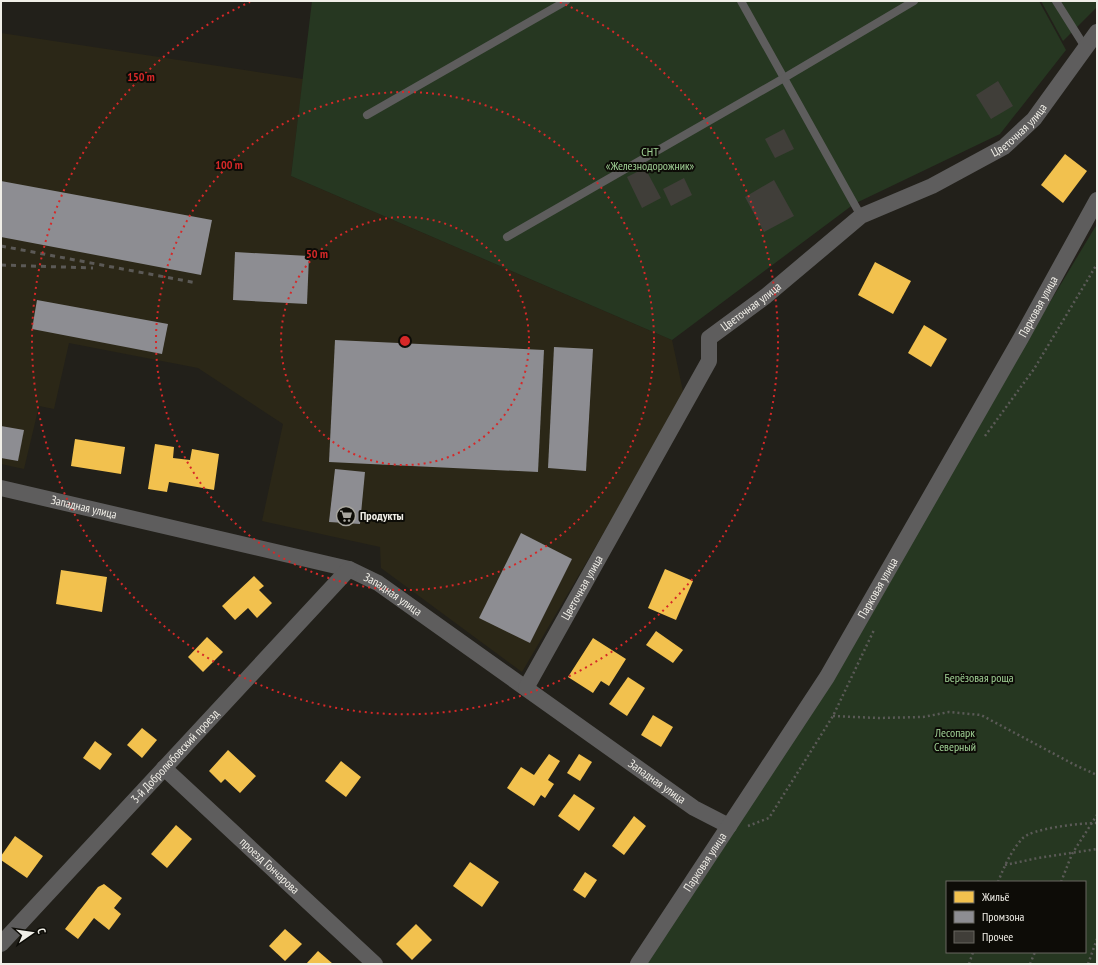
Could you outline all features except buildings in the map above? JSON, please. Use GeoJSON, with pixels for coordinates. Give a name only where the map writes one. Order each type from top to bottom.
{"type":"FeatureCollection","features":[{"type":"Feature","properties":{"kind":"street","name":"Цветочная улица"},"geometry":{"type":"LineString","coordinates":[[526,688],[709,361],[709,338],[766,296],[861,216],[932,186],[1004,147],[1034,119],[1093,39]]}},
{"type":"Feature","properties":{"kind":"street","name":"Парковая улица"},"geometry":{"type":"LineString","coordinates":[[638,964],[827,677],[1021,338],[1097,200]]}},
{"type":"Feature","properties":{"kind":"street","name":"Западная улица"},"geometry":{"type":"LineString","coordinates":[[1,488],[349,568],[378,583],[694,808],[729,826]]}},
{"type":"Feature","properties":{"kind":"street","name":"3-й Добролюбовский проезд"},"geometry":{"type":"LineString","coordinates":[[1,944],[349,568]]}},
{"type":"Feature","properties":{"kind":"street","name":"проезд Гончарова"},"geometry":{"type":"LineString","coordinates":[[164,768],[368,962]]}},
{"type":"Feature","properties":{"kind":"lane"},"geometry":{"type":"LineString","coordinates":[[367,115],[566,1]]}},
{"type":"Feature","properties":{"kind":"lane"},"geometry":{"type":"LineString","coordinates":[[741,1],[861,216]]}},
{"type":"Feature","properties":{"kind":"lane"},"geometry":{"type":"LineString","coordinates":[[507,237],[784,78],[914,1]]}},
{"type":"Feature","properties":{"kind":"lane"},"geometry":{"type":"LineString","coordinates":[[1056,1],[1093,39]]}},
{"type":"Feature","properties":{"kind":"path"},"geometry":{"type":"LineString","coordinates":[[985,437],[1034,369],[1097,264]]}},
{"type":"Feature","properties":{"kind":"path"},"geometry":{"type":"LineString","coordinates":[[729,826],[734,831],[770,818],[833,716],[875,629]]}},
{"type":"Feature","properties":{"kind":"path"},"geometry":{"type":"LineString","coordinates":[[833,716],[878,718],[922,717],[949,712],[981,715],[1075,765],[1097,775]]}},
{"type":"Feature","properties":{"kind":"path"},"geometry":{"type":"LineString","coordinates":[[1062,881],[1072,854],[1097,815]]}},
{"type":"Feature","properties":{"kind":"path"},"geometry":{"type":"LineString","coordinates":[[998,881],[1005,865],[1023,837],[1046,829],[1072,824],[1097,823]]}},
{"type":"Feature","properties":{"kind":"path"},"geometry":{"type":"LineString","coordinates":[[1005,865],[1038,858],[1097,849]]}},
{"type":"Feature","properties":{"kind":"path"},"geometry":{"type":"LineString","coordinates":[[1088,964],[1097,939]]}},
{"type":"Feature","properties":{"kind":"path"},"geometry":{"type":"LineString","coordinates":[[969,964],[973,953]]}},
{"type":"Feature","properties":{"kind":"path"},"geometry":{"type":"LineString","coordinates":[[1030,964],[1035,953]]}},
{"type":"Feature","properties":{"kind":"shaded area"},"geometry":{"type":"Polygon","coordinates":[[[1,33],[303,79],[291,176],[672,340],[684,396],[522,672],[381,568],[380,547],[262,521],[283,424],[198,368],[69,343],[54,409],[39,406],[24,469],[1,464],[1,33]]]}},
{"type":"Feature","properties":{"kind":"green space","name":"СНТ «Железнодорожник»"},"geometry":{"type":"Polygon","coordinates":[[[312,1],[1039,1],[1066,50],[1000,134],[854,204],[672,340],[291,176],[312,1]]]}},
{"type":"Feature","properties":{"kind":"green space"},"geometry":{"type":"Polygon","coordinates":[[[1041,1],[1097,1],[1097,7],[1063,41],[1041,1]]]}},
{"type":"Feature","properties":{"kind":"green space","name":"Лесопарк Северный"},"geometry":{"type":"Polygon","coordinates":[[[1097,224],[1097,964],[643,964],[904,545],[1097,224]]]}},
{"type":"Feature","properties":{"kind":"railway"},"geometry":{"type":"LineString","coordinates":[[1,246],[197,283]]}},
{"type":"Feature","properties":{"kind":"railway"},"geometry":{"type":"LineString","coordinates":[[1,265],[93,268]]}},
{"type":"Feature","properties":{"kind":"place","name":"Продукты"},"geometry":{"type":"Point","coordinates":[346,516]}},
{"type":"Feature","properties":{"kind":"park label","name":"Берёзовая роща"},"geometry":{"type":"Point","coordinates":[979,678]}}]}
